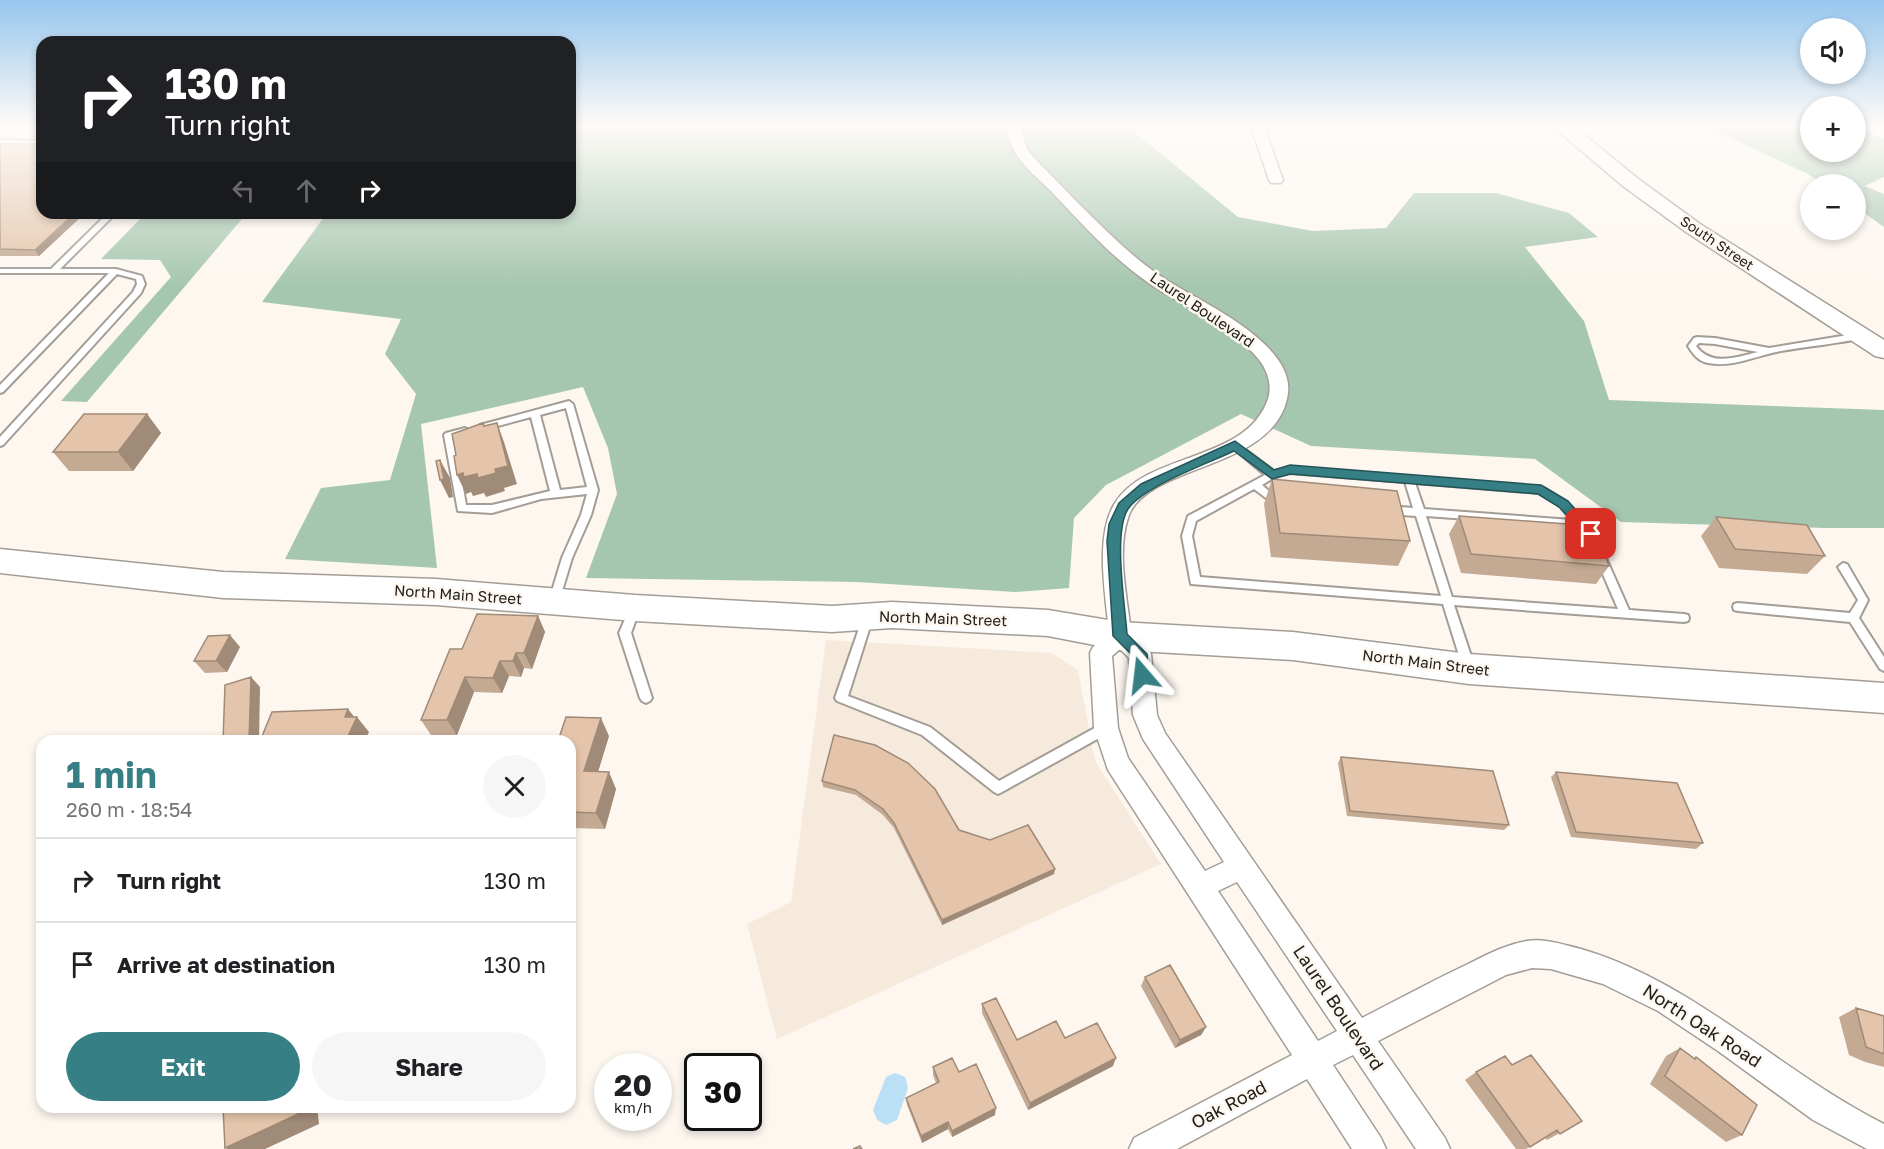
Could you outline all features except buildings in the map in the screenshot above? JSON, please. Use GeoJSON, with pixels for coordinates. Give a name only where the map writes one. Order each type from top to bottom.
{"type":"FeatureCollection","features":[{"type":"Feature","properties":{"kind":"highway","name":"North Main Street"},"geometry":{"type":"LineString","coordinates":[[0,561],[223,585],[436,592],[635,608],[832,619],[892,615],[1048,623],[1120,636],[1293,645],[1469,669],[1884,698]]}},
{"type":"Feature","properties":{"kind":"street","name":"Laurel Boulevard"},"geometry":{"type":"LineString","coordinates":[[1046,178],[1125,256],[1162,284],[1244,336],[1268,359],[1275,372],[1279,389],[1278,404],[1269,420],[1255,433],[1235,446],[1145,487],[1124,506],[1116,524],[1114,541],[1120,636],[1140,654],[1145,715],[1155,739],[1434,1149]]}},
{"type":"Feature","properties":{"kind":"street","name":"South Street"},"geometry":{"type":"LineString","coordinates":[[1625,178],[1693,228],[1884,351]]}},
{"type":"Feature","properties":{"kind":"street"},"geometry":{"type":"LineString","coordinates":[[1120,636],[1101,653],[1106,728],[1117,762],[1370,1149]]}},
{"type":"Feature","properties":{"kind":"street"},"geometry":{"type":"LineString","coordinates":[[1200,886],[1242,867]]}},
{"type":"Feature","properties":{"kind":"street","name":"North Oak Road"},"geometry":{"type":"LineString","coordinates":[[1312,1061],[1488,968],[1532,954],[1588,964],[1619,975],[1667,1000],[1733,1042],[1818,1106],[1884,1141]]}},
{"type":"Feature","properties":{"kind":"street","name":"Oak Road"},"geometry":{"type":"LineString","coordinates":[[1145,1149],[1312,1061]]}},
{"type":"Feature","properties":{"kind":"lane"},"geometry":{"type":"LineString","coordinates":[[53,271],[106,219]]}},
{"type":"Feature","properties":{"kind":"lane"},"geometry":{"type":"LineString","coordinates":[[0,271],[116,271],[139,278],[141,284],[137,293],[0,443]]}},
{"type":"Feature","properties":{"kind":"lane"},"geometry":{"type":"LineString","coordinates":[[0,390],[116,271]]}},
{"type":"Feature","properties":{"kind":"lane"},"geometry":{"type":"LineString","coordinates":[[1769,351],[1715,341],[1697,340],[1692,346],[1695,354],[1706,360],[1730,362],[1769,351],[1861,336]]}},
{"type":"Feature","properties":{"kind":"lane"},"geometry":{"type":"LineString","coordinates":[[554,601],[567,558],[586,515],[593,490],[569,404],[449,435],[462,509],[492,509],[541,496],[593,490]]}},
{"type":"Feature","properties":{"kind":"lane"},"geometry":{"type":"LineString","coordinates":[[535,414],[556,495]]}},
{"type":"Feature","properties":{"kind":"lane"},"geometry":{"type":"LineString","coordinates":[[1235,446],[1272,475]]}},
{"type":"Feature","properties":{"kind":"lane"},"geometry":{"type":"LineString","coordinates":[[1625,614],[1591,534],[1564,504],[1541,490],[1290,470],[1272,475],[1192,519],[1187,536],[1195,581],[1447,599],[1625,614],[1684,618]]}},
{"type":"Feature","properties":{"kind":"lane"},"geometry":{"type":"LineString","coordinates":[[1409,479],[1469,669]]}},
{"type":"Feature","properties":{"kind":"lane"},"geometry":{"type":"LineString","coordinates":[[1256,485],[1273,499],[1296,501]]}},
{"type":"Feature","properties":{"kind":"lane"},"geometry":{"type":"LineString","coordinates":[[1375,508],[1582,524]]}},
{"type":"Feature","properties":{"kind":"lane"},"geometry":{"type":"LineString","coordinates":[[1843,567],[1863,600],[1853,618]]}},
{"type":"Feature","properties":{"kind":"lane"},"geometry":{"type":"LineString","coordinates":[[1738,607],[1853,618]]}},
{"type":"Feature","properties":{"kind":"lane"},"geometry":{"type":"LineString","coordinates":[[635,608],[625,633],[646,698]]}},
{"type":"Feature","properties":{"kind":"lane"},"geometry":{"type":"LineString","coordinates":[[868,617],[841,698],[926,731],[998,788],[1106,728]]}},
{"type":"Feature","properties":{"kind":"lane"},"geometry":{"type":"LineString","coordinates":[[1853,618],[1884,666]]}},
{"type":"Feature","properties":{"kind":"shaded area"},"geometry":{"type":"Polygon","coordinates":[[[826,640],[1052,653],[1078,670],[1095,761],[1161,864],[777,1039],[747,924],[791,902],[826,640]]]}},
{"type":"Feature","properties":{"kind":"green space"},"geometry":{"type":"Polygon","coordinates":[[[576,178],[1190,178],[1238,217],[1313,231],[1386,228],[1414,193],[1496,193],[1569,213],[1598,237],[1525,247],[1584,321],[1609,400],[1884,410],[1884,528],[1621,522],[1535,459],[1311,446],[1241,414],[1106,485],[1074,518],[1069,588],[1015,592],[857,582],[586,578],[617,494],[608,448],[583,387],[421,424],[437,568],[285,559],[321,488],[390,480],[416,394],[385,354],[401,319],[262,302],[323,219],[576,219],[576,178]]]}},
{"type":"Feature","properties":{"kind":"green space"},"geometry":{"type":"Polygon","coordinates":[[[1866,178],[1883,178],[1866,186],[1866,178]]]}},
{"type":"Feature","properties":{"kind":"green space"},"geometry":{"type":"Polygon","coordinates":[[[1866,186],[1884,194],[1884,227],[1866,214],[1866,186]]]}},
{"type":"Feature","properties":{"kind":"green space"},"geometry":{"type":"Polygon","coordinates":[[[140,219],[242,219],[87,402],[61,401],[171,277],[160,260],[101,259],[140,219]]]}},
{"type":"Feature","properties":{"kind":"water"},"geometry":{"type":"Polygon","coordinates":[[[895,1073],[905,1077],[908,1088],[897,1120],[886,1125],[877,1120],[873,1110],[886,1077],[895,1073]]]}},
{"type":"Feature","properties":{"kind":"route"},"geometry":{"type":"LineString","coordinates":[[1142,675],[1140,654],[1120,636],[1114,541],[1116,524],[1124,506],[1145,487],[1235,446],[1272,475],[1290,470],[1541,490],[1564,504],[1591,534]]}}]}
